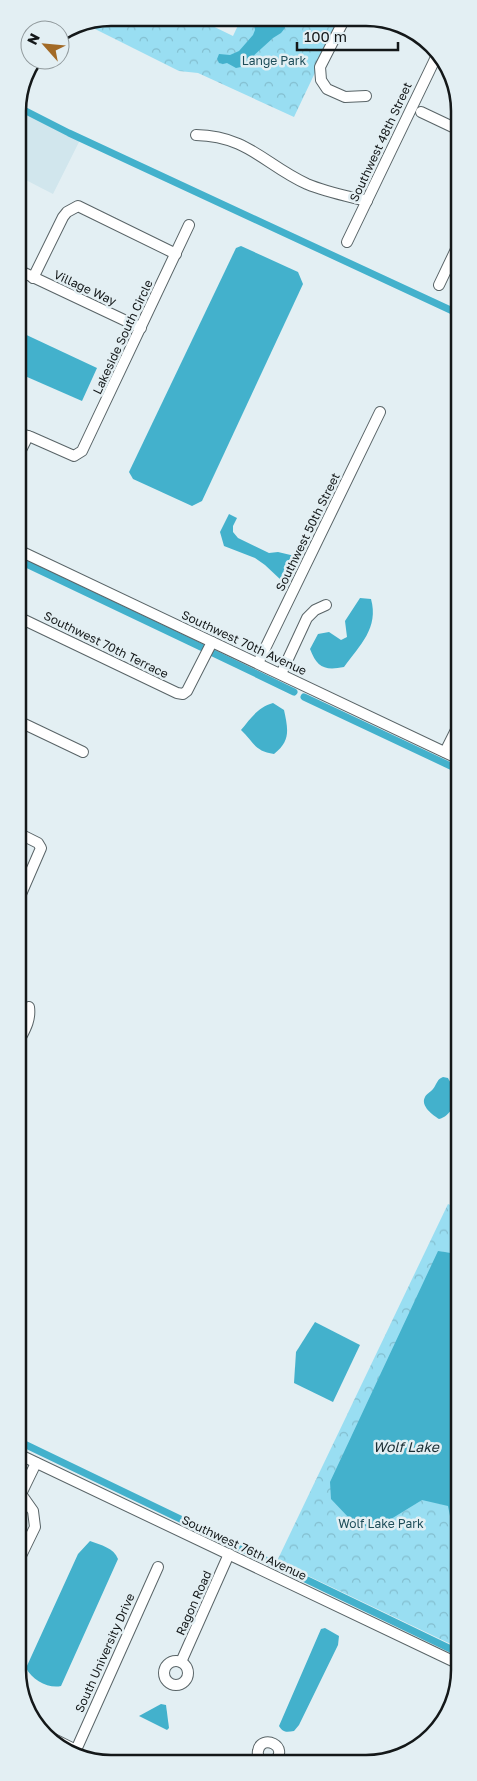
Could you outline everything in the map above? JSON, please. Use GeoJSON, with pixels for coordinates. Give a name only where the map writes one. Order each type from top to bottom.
{"type":"FeatureCollection","features":[{"type":"Feature","properties":{"kind":"street"},"geometry":{"type":"LineString","coordinates":[[341,26],[320,67],[320,80],[328,89],[346,97],[366,96]]}},
{"type":"Feature","properties":{"kind":"street","name":"Southwest 48th Street"},"geometry":{"type":"LineString","coordinates":[[348,242],[434,61]]}},
{"type":"Feature","properties":{"kind":"street"},"geometry":{"type":"LineString","coordinates":[[420,112],[451,126]]}},
{"type":"Feature","properties":{"kind":"street"},"geometry":{"type":"LineString","coordinates":[[196,135],[213,136],[240,144],[306,183],[327,191],[367,201]]}},
{"type":"Feature","properties":{"kind":"street"},"geometry":{"type":"LineString","coordinates":[[33,278],[63,217],[67,212],[78,206],[176,254]]}},
{"type":"Feature","properties":{"kind":"street","name":"Lakeside South Circle"},"geometry":{"type":"LineString","coordinates":[[26,435],[74,456],[82,451],[189,225]]}},
{"type":"Feature","properties":{"kind":"street"},"geometry":{"type":"LineString","coordinates":[[439,285],[451,264]]}},
{"type":"Feature","properties":{"kind":"street","name":"Village Way"},"geometry":{"type":"LineString","coordinates":[[26,274],[141,328]]}},
{"type":"Feature","properties":{"kind":"street","name":"Southwest 50th Street"},"geometry":{"type":"LineString","coordinates":[[258,663],[380,412]]}},
{"type":"Feature","properties":{"kind":"street","name":"Southwest 70th Avenue"},"geometry":{"type":"LineString","coordinates":[[26,554],[451,755]]}},
{"type":"Feature","properties":{"kind":"street"},"geometry":{"type":"LineString","coordinates":[[281,674],[307,618],[315,610],[326,605]]}},
{"type":"Feature","properties":{"kind":"street","name":"Southwest 70th Terrace"},"geometry":{"type":"LineString","coordinates":[[26,621],[177,693],[183,694],[187,691],[212,642]]}},
{"type":"Feature","properties":{"kind":"street"},"geometry":{"type":"LineString","coordinates":[[26,725],[82,752]]}},
{"type":"Feature","properties":{"kind":"street"},"geometry":{"type":"LineString","coordinates":[[445,752],[451,740]]}},
{"type":"Feature","properties":{"kind":"street"},"geometry":{"type":"LineString","coordinates":[[26,837],[38,843],[42,848],[26,883]]}},
{"type":"Feature","properties":{"kind":"street"},"geometry":{"type":"LineString","coordinates":[[26,1029],[30,1015],[29,1007]]}},
{"type":"Feature","properties":{"kind":"street","name":"Southwest 76th Avenue"},"geometry":{"type":"LineString","coordinates":[[26,1458],[451,1660]]}},
{"type":"Feature","properties":{"kind":"street"},"geometry":{"type":"LineString","coordinates":[[26,1484],[36,1463]]}},
{"type":"Feature","properties":{"kind":"street"},"geometry":{"type":"LineString","coordinates":[[26,1501],[33,1511],[35,1526],[26,1545]]}},
{"type":"Feature","properties":{"kind":"street","name":"Ragon Road"},"geometry":{"type":"LineString","coordinates":[[181,1662],[229,1554]]}},
{"type":"Feature","properties":{"kind":"street","name":"South University Drive"},"geometry":{"type":"LineString","coordinates":[[77,1747],[158,1567]]}},
{"type":"Feature","properties":{"kind":"street"},"geometry":{"type":"LineString","coordinates":[[258,1755],[258,1750],[262,1744],[270,1742],[276,1746],[279,1755]]}},
{"type":"Feature","properties":{"kind":"shaded area"},"geometry":{"type":"Polygon","coordinates":[[[26,114],[80,140],[53,194],[26,180],[26,114]]]}},
{"type":"Feature","properties":{"kind":"green space","name":"Lange Park"},"geometry":{"type":"Polygon","coordinates":[[[111,26],[212,26],[233,36],[238,26],[337,26],[294,117],[198,73],[179,71],[94,28],[111,26]]]}},
{"type":"Feature","properties":{"kind":"green space","name":"Wolf Lake Park"},"geometry":{"type":"Polygon","coordinates":[[[448,1204],[451,1205],[451,1644],[277,1561],[448,1204]]]}},
{"type":"Feature","properties":{"kind":"water"},"geometry":{"type":"Polygon","coordinates":[[[254,26],[285,26],[285,28],[241,67],[236,68],[227,63],[219,63],[217,59],[219,54],[230,55],[239,51],[255,30],[254,26]]]}},
{"type":"Feature","properties":{"kind":"water"},"geometry":{"type":"Polygon","coordinates":[[[241,246],[298,272],[303,284],[202,501],[192,506],[133,479],[129,472],[236,248],[241,246]]]}},
{"type":"Feature","properties":{"kind":"water"},"geometry":{"type":"Polygon","coordinates":[[[26,335],[97,368],[82,401],[26,376],[26,335]]]}},
{"type":"Feature","properties":{"kind":"water"},"geometry":{"type":"Polygon","coordinates":[[[229,514],[237,518],[233,526],[233,532],[238,538],[269,553],[278,552],[299,557],[286,581],[282,581],[255,558],[224,546],[220,532],[229,514]]]}},
{"type":"Feature","properties":{"kind":"water"},"geometry":{"type":"Polygon","coordinates":[[[360,598],[371,599],[373,609],[370,627],[366,636],[344,667],[326,668],[322,666],[315,660],[310,649],[318,634],[329,632],[341,640],[347,637],[345,621],[360,598]]]}},
{"type":"Feature","properties":{"kind":"water"},"geometry":{"type":"Polygon","coordinates":[[[273,703],[284,710],[287,723],[286,739],[274,754],[262,751],[241,730],[259,710],[273,703]]]}},
{"type":"Feature","properties":{"kind":"water"},"geometry":{"type":"Polygon","coordinates":[[[441,1078],[448,1078],[451,1083],[451,1110],[439,1119],[428,1110],[424,1100],[441,1078]]]}},
{"type":"Feature","properties":{"kind":"water","name":"Wolf Lake"},"geometry":{"type":"Polygon","coordinates":[[[438,1251],[451,1253],[451,1521],[448,1506],[422,1500],[378,1527],[364,1526],[349,1518],[331,1499],[330,1482],[438,1251]]]}},
{"type":"Feature","properties":{"kind":"water"},"geometry":{"type":"Polygon","coordinates":[[[315,1322],[360,1345],[333,1402],[294,1383],[296,1352],[315,1322]]]}},
{"type":"Feature","properties":{"kind":"water"},"geometry":{"type":"Polygon","coordinates":[[[90,1541],[110,1550],[118,1559],[61,1686],[46,1685],[32,1676],[26,1668],[78,1554],[90,1541]]]}},
{"type":"Feature","properties":{"kind":"water"},"geometry":{"type":"Polygon","coordinates":[[[325,1628],[339,1636],[338,1645],[299,1725],[294,1731],[284,1731],[279,1726],[321,1629],[325,1628]]]}},
{"type":"Feature","properties":{"kind":"water"},"geometry":{"type":"Polygon","coordinates":[[[161,1704],[166,1705],[169,1728],[167,1730],[139,1716],[161,1704]]]}},
{"type":"Feature","properties":{"kind":"waterway"},"geometry":{"type":"LineString","coordinates":[[26,111],[69,133],[451,310]]}},
{"type":"Feature","properties":{"kind":"waterway"},"geometry":{"type":"LineString","coordinates":[[26,564],[203,648]]}},
{"type":"Feature","properties":{"kind":"waterway"},"geometry":{"type":"LineString","coordinates":[[213,653],[294,692]]}},
{"type":"Feature","properties":{"kind":"waterway"},"geometry":{"type":"LineString","coordinates":[[304,697],[451,766]]}},
{"type":"Feature","properties":{"kind":"waterway"},"geometry":{"type":"LineString","coordinates":[[26,1445],[451,1649]]}}]}
